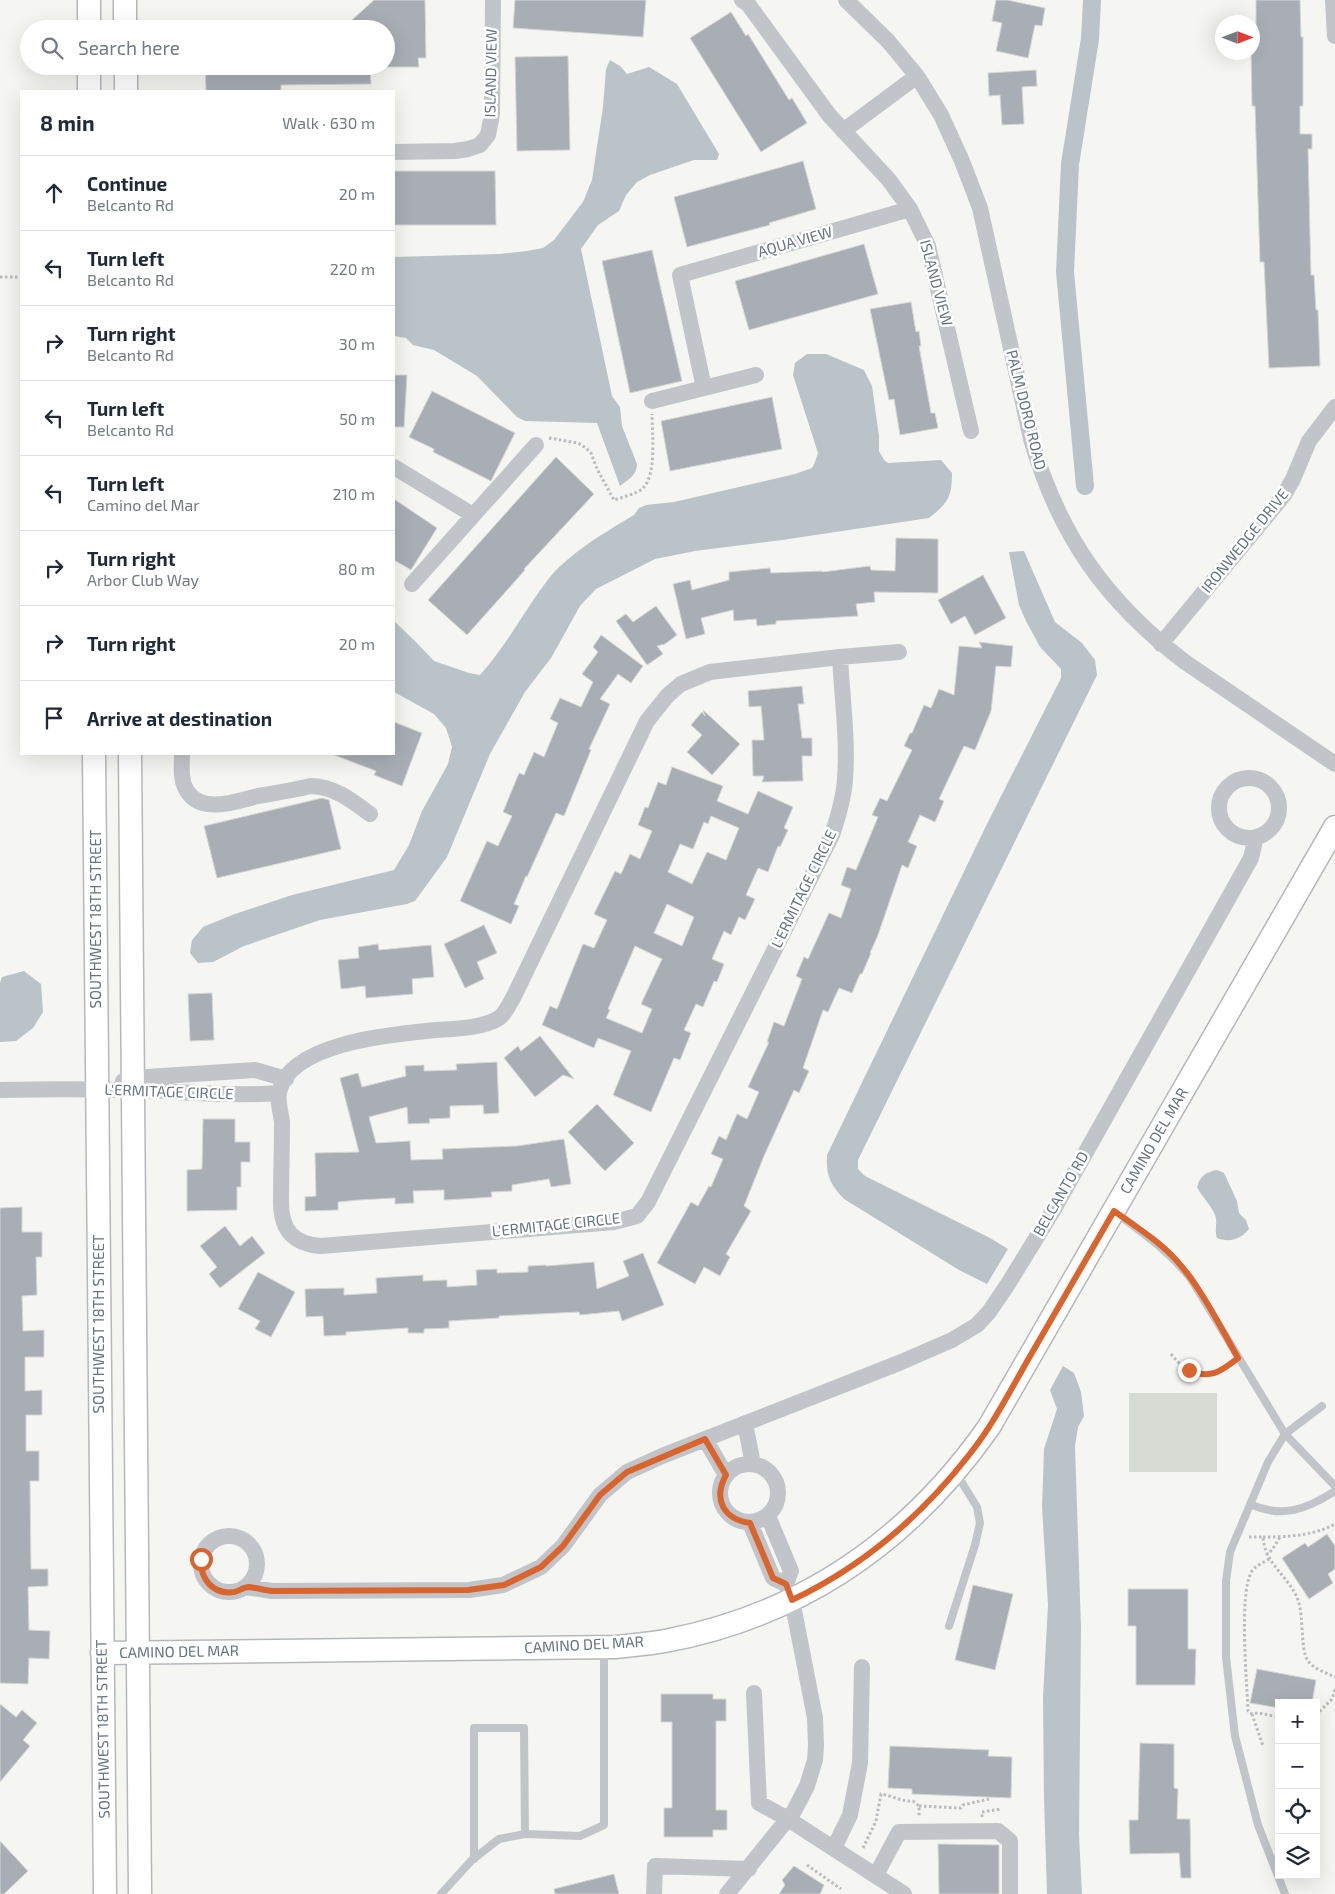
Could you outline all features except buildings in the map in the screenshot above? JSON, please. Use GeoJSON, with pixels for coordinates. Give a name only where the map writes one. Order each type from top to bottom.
{"type":"FeatureCollection","features":[{"type":"Feature","properties":{"kind":"main road"},"geometry":{"type":"LineString","coordinates":[[88,0],[89,20]]}},
{"type":"Feature","properties":{"kind":"main road"},"geometry":{"type":"LineString","coordinates":[[125,0],[125,20]]}},
{"type":"Feature","properties":{"kind":"main road"},"geometry":{"type":"LineString","coordinates":[[89,75],[89,90]]}},
{"type":"Feature","properties":{"kind":"main road"},"geometry":{"type":"LineString","coordinates":[[126,75],[126,90]]}},
{"type":"Feature","properties":{"kind":"main road","name":"SOUTHWEST 18TH STREET"},"geometry":{"type":"LineString","coordinates":[[94,755],[105,1894]]}},
{"type":"Feature","properties":{"kind":"main road"},"geometry":{"type":"LineString","coordinates":[[130,755],[140,1894]]}},
{"type":"Feature","properties":{"kind":"main road","name":"CAMINO DEL MAR"},"geometry":{"type":"LineString","coordinates":[[102,1653],[604,1648],[665,1641],[712,1630],[743,1620],[789,1592],[840,1574],[867,1556],[904,1525],[939,1491],[970,1454],[997,1414],[1335,827]]}},
{"type":"Feature","properties":{"kind":"street","name":"ISLAND VIEW"},"geometry":{"type":"LineString","coordinates":[[395,152],[468,149],[480,145],[488,135],[492,114],[493,0]]}},
{"type":"Feature","properties":{"kind":"street","name":"ISLAND VIEW"},"geometry":{"type":"LineString","coordinates":[[742,0],[748,4],[829,115],[889,180],[910,208],[928,246],[971,431]]}},
{"type":"Feature","properties":{"kind":"street","name":"PALM DORO ROAD"},"geometry":{"type":"LineString","coordinates":[[846,0],[888,41],[916,76],[941,115],[962,161],[980,208],[1030,439],[1055,507],[1075,545],[1101,583],[1130,616],[1161,644],[1335,764]]}},
{"type":"Feature","properties":{"kind":"street"},"geometry":{"type":"LineString","coordinates":[[1333,0],[1335,36]]}},
{"type":"Feature","properties":{"kind":"street"},"geometry":{"type":"LineString","coordinates":[[843,131],[916,76]]}},
{"type":"Feature","properties":{"kind":"street","name":"AQUA VIEW"},"geometry":{"type":"LineString","coordinates":[[704,388],[680,275],[910,208]]}},
{"type":"Feature","properties":{"kind":"street"},"geometry":{"type":"LineString","coordinates":[[652,401],[756,375]]}},
{"type":"Feature","properties":{"kind":"street","name":"IRONWEDGE DRIVE"},"geometry":{"type":"LineString","coordinates":[[1161,644],[1284,495],[1309,441],[1335,407]]}},
{"type":"Feature","properties":{"kind":"street"},"geometry":{"type":"LineString","coordinates":[[412,584],[536,445]]}},
{"type":"Feature","properties":{"kind":"street"},"geometry":{"type":"LineString","coordinates":[[395,468],[473,515]]}},
{"type":"Feature","properties":{"kind":"street"},"geometry":{"type":"LineString","coordinates":[[283,1086],[290,1072],[313,1055],[378,1036],[467,1027],[500,1018],[514,996],[647,721],[668,695],[681,684],[710,672],[900,652]]}},
{"type":"Feature","properties":{"kind":"street","name":"L'ERMITAGE CIRCLE"},"geometry":{"type":"LineString","coordinates":[[283,1086],[281,1216],[289,1232],[298,1240],[309,1245],[321,1246],[614,1222],[637,1216],[648,1202],[832,835],[845,781],[846,753],[840,657]]}},
{"type":"Feature","properties":{"kind":"street"},"geometry":{"type":"LineString","coordinates":[[182,755],[182,780],[187,792],[196,800],[207,804],[232,803],[311,786],[322,787],[346,796],[370,814]]}},
{"type":"Feature","properties":{"kind":"street","name":"BELCANTO RD"},"geometry":{"type":"LineString","coordinates":[[246,1587],[272,1591],[468,1590],[504,1585],[541,1567],[563,1546],[600,1495],[627,1472],[952,1340],[977,1325],[989,1312],[1008,1284],[1054,1209],[1237,884],[1251,858],[1256,837]]}},
{"type":"Feature","properties":{"kind":"street","name":"L'ERMITAGE CIRCLE"},"geometry":{"type":"LineString","coordinates":[[0,1090],[97,1089],[255,1070],[283,1086]]}},
{"type":"Feature","properties":{"kind":"street","name":"L'ERMITAGE CIRCLE"},"geometry":{"type":"LineString","coordinates":[[132,1085],[221,1094],[254,1095],[283,1086]]}},
{"type":"Feature","properties":{"kind":"street"},"geometry":{"type":"LineString","coordinates":[[745,1424],[753,1464]]}},
{"type":"Feature","properties":{"kind":"street"},"geometry":{"type":"LineString","coordinates":[[705,1439],[726,1475]]}},
{"type":"Feature","properties":{"kind":"street"},"geometry":{"type":"LineString","coordinates":[[742,1464],[753,1464],[762,1466],[776,1480],[779,1490],[778,1500],[768,1516],[760,1521],[741,1522],[732,1518],[726,1511],[721,1503],[719,1493],[726,1475],[733,1468],[742,1464]]}},
{"type":"Feature","properties":{"kind":"street"},"geometry":{"type":"LineString","coordinates":[[728,1894],[788,1819],[801,1799],[815,1760],[815,1718],[789,1592],[791,1571],[768,1516]]}},
{"type":"Feature","properties":{"kind":"street"},"geometry":{"type":"LineString","coordinates":[[750,1523],[773,1578],[789,1592]]}},
{"type":"Feature","properties":{"kind":"street"},"geometry":{"type":"LineString","coordinates":[[834,1848],[850,1815],[860,1763],[862,1667]]}},
{"type":"Feature","properties":{"kind":"street"},"geometry":{"type":"LineString","coordinates":[[754,1693],[759,1803],[788,1819],[904,1894]]}},
{"type":"Feature","properties":{"kind":"street"},"geometry":{"type":"LineString","coordinates":[[876,1875],[899,1832],[998,1830],[1010,1840],[1010,1894]]}},
{"type":"Feature","properties":{"kind":"street"},"geometry":{"type":"LineString","coordinates":[[654,1894],[655,1866],[749,1869]]}},
{"type":"Feature","properties":{"kind":"lane"},"geometry":{"type":"LineString","coordinates":[[1114,1211],[1158,1243],[1176,1260],[1191,1280],[1285,1434],[1335,1486]]}},
{"type":"Feature","properties":{"kind":"lane"},"geometry":{"type":"LineString","coordinates":[[1285,1894],[1258,1825],[1243,1774],[1232,1717],[1226,1656],[1225,1596],[1230,1552],[1268,1462],[1285,1434],[1322,1406]]}},
{"type":"Feature","properties":{"kind":"lane"},"geometry":{"type":"LineString","coordinates":[[949,1626],[975,1545],[980,1523],[977,1507],[955,1472]]}},
{"type":"Feature","properties":{"kind":"lane"},"geometry":{"type":"LineString","coordinates":[[1250,1504],[1262,1510],[1285,1512],[1317,1503],[1335,1491]]}},
{"type":"Feature","properties":{"kind":"lane"},"geometry":{"type":"LineString","coordinates":[[441,1894],[474,1859],[499,1839],[525,1834],[580,1836],[604,1825],[604,1648]]}},
{"type":"Feature","properties":{"kind":"lane"},"geometry":{"type":"LineString","coordinates":[[474,1859],[474,1728],[524,1728],[525,1834]]}},
{"type":"Feature","properties":{"kind":"path"},"geometry":{"type":"LineString","coordinates":[[0,278],[20,277]]}},
{"type":"Feature","properties":{"kind":"path"},"geometry":{"type":"LineString","coordinates":[[536,445],[541,440],[548,438],[562,439],[586,448],[591,453],[597,469],[614,500],[643,489],[648,479],[652,459],[652,401]]}},
{"type":"Feature","properties":{"kind":"path"},"geometry":{"type":"LineString","coordinates":[[1171,1354],[1181,1366],[1200,1375],[1211,1375],[1222,1370],[1238,1358]]}},
{"type":"Feature","properties":{"kind":"path"},"geometry":{"type":"LineString","coordinates":[[1238,1532],[1250,1537],[1280,1537],[1320,1531],[1335,1524]]}},
{"type":"Feature","properties":{"kind":"path"},"geometry":{"type":"LineString","coordinates":[[1263,1537],[1266,1555],[1286,1580],[1298,1600],[1304,1655],[1309,1663],[1335,1677]]}},
{"type":"Feature","properties":{"kind":"path"},"geometry":{"type":"LineString","coordinates":[[1266,1555],[1272,1550],[1280,1537]]}},
{"type":"Feature","properties":{"kind":"path"},"geometry":{"type":"LineString","coordinates":[[1263,1746],[1252,1714],[1248,1711],[1245,1627],[1248,1579],[1252,1570],[1269,1559]]}},
{"type":"Feature","properties":{"kind":"path"},"geometry":{"type":"LineString","coordinates":[[1320,1711],[1332,1699],[1335,1689]]}},
{"type":"Feature","properties":{"kind":"path"},"geometry":{"type":"LineString","coordinates":[[1252,1714],[1258,1713],[1275,1716]]}},
{"type":"Feature","properties":{"kind":"path"},"geometry":{"type":"LineString","coordinates":[[856,1862],[876,1821],[881,1794],[892,1796],[905,1802],[913,1801]]}},
{"type":"Feature","properties":{"kind":"path"},"geometry":{"type":"LineString","coordinates":[[919,1806],[961,1808],[963,1805],[989,1799]]}},
{"type":"Feature","properties":{"kind":"path"},"geometry":{"type":"LineString","coordinates":[[807,1865],[841,1889]]}},
{"type":"Feature","properties":{"kind":"shaded area"},"geometry":{"type":"Polygon","coordinates":[[[610,60],[620,66],[627,74],[649,67],[677,84],[719,154],[717,160],[694,160],[650,175],[637,182],[626,195],[619,211],[598,225],[581,249],[612,396],[620,407],[622,426],[637,464],[634,474],[620,486],[597,423],[525,421],[517,417],[477,376],[434,350],[413,345],[406,338],[395,336],[395,257],[499,254],[543,248],[554,240],[583,202],[592,180],[603,107],[606,69],[610,60]]]}},
{"type":"Feature","properties":{"kind":"shaded area"},"geometry":{"type":"Polygon","coordinates":[[[807,354],[826,354],[864,370],[872,386],[879,436],[879,451],[884,460],[888,463],[941,460],[952,473],[950,494],[941,508],[929,518],[695,551],[655,559],[596,589],[580,606],[551,658],[525,692],[490,754],[447,857],[415,901],[320,920],[244,946],[213,962],[198,963],[190,953],[192,940],[203,927],[292,895],[394,870],[409,845],[422,811],[448,764],[452,747],[446,728],[434,714],[395,693],[395,622],[434,661],[480,675],[499,652],[541,589],[558,568],[589,543],[634,515],[639,508],[646,505],[674,502],[795,474],[812,468],[818,453],[793,375],[795,363],[807,354]]]}},
{"type":"Feature","properties":{"kind":"shaded area"},"geometry":{"type":"Polygon","coordinates":[[[1024,551],[1055,622],[1082,643],[1095,660],[1097,675],[858,1160],[858,1169],[865,1176],[990,1238],[1008,1249],[987,1284],[959,1270],[844,1199],[835,1189],[830,1179],[827,1169],[827,1155],[986,826],[1061,678],[1061,669],[1040,647],[1019,605],[1009,552],[1024,551]]]}},
{"type":"Feature","properties":{"kind":"shaded area"},"geometry":{"type":"Polygon","coordinates":[[[24,971],[41,984],[43,1012],[33,1028],[16,1041],[0,1042],[0,983],[2,977],[24,971]]]}},
{"type":"Feature","properties":{"kind":"shaded area"},"geometry":{"type":"Polygon","coordinates":[[[1217,1170],[1224,1173],[1237,1201],[1239,1213],[1246,1220],[1249,1229],[1234,1239],[1217,1238],[1215,1215],[1197,1187],[1204,1175],[1217,1170]]]}},
{"type":"Feature","properties":{"kind":"shaded area"},"geometry":{"type":"Polygon","coordinates":[[[1063,1366],[1074,1373],[1081,1392],[1084,1416],[1078,1427],[1075,1446],[1081,1627],[1079,1835],[1082,1894],[1047,1894],[1043,1697],[1048,1605],[1042,1507],[1044,1449],[1057,1409],[1050,1390],[1063,1366]]]}},
{"type":"Feature","properties":{"kind":"shaded area"},"geometry":{"type":"Polygon","coordinates":[[[1129,1393],[1217,1393],[1217,1472],[1129,1472],[1129,1393]]]}},
{"type":"Feature","properties":{"kind":"waterway"},"geometry":{"type":"LineString","coordinates":[[1085,486],[1065,272],[1070,164],[1090,39],[1092,0]]}},
{"type":"Feature","properties":{"kind":"route"},"geometry":{"type":"LineString","coordinates":[[201,1559],[204,1578],[210,1586],[218,1591],[228,1593],[238,1592],[246,1587],[272,1591],[468,1590],[504,1585],[541,1567],[563,1546],[600,1495],[627,1472],[705,1439],[726,1475],[719,1493],[721,1503],[732,1518],[750,1523],[773,1578],[786,1584],[792,1600],[840,1574],[867,1556],[904,1525],[939,1491],[970,1454],[997,1414],[1114,1211],[1158,1243],[1176,1260],[1191,1280],[1238,1358],[1222,1370],[1211,1375],[1200,1375],[1189,1370]]}}]}
